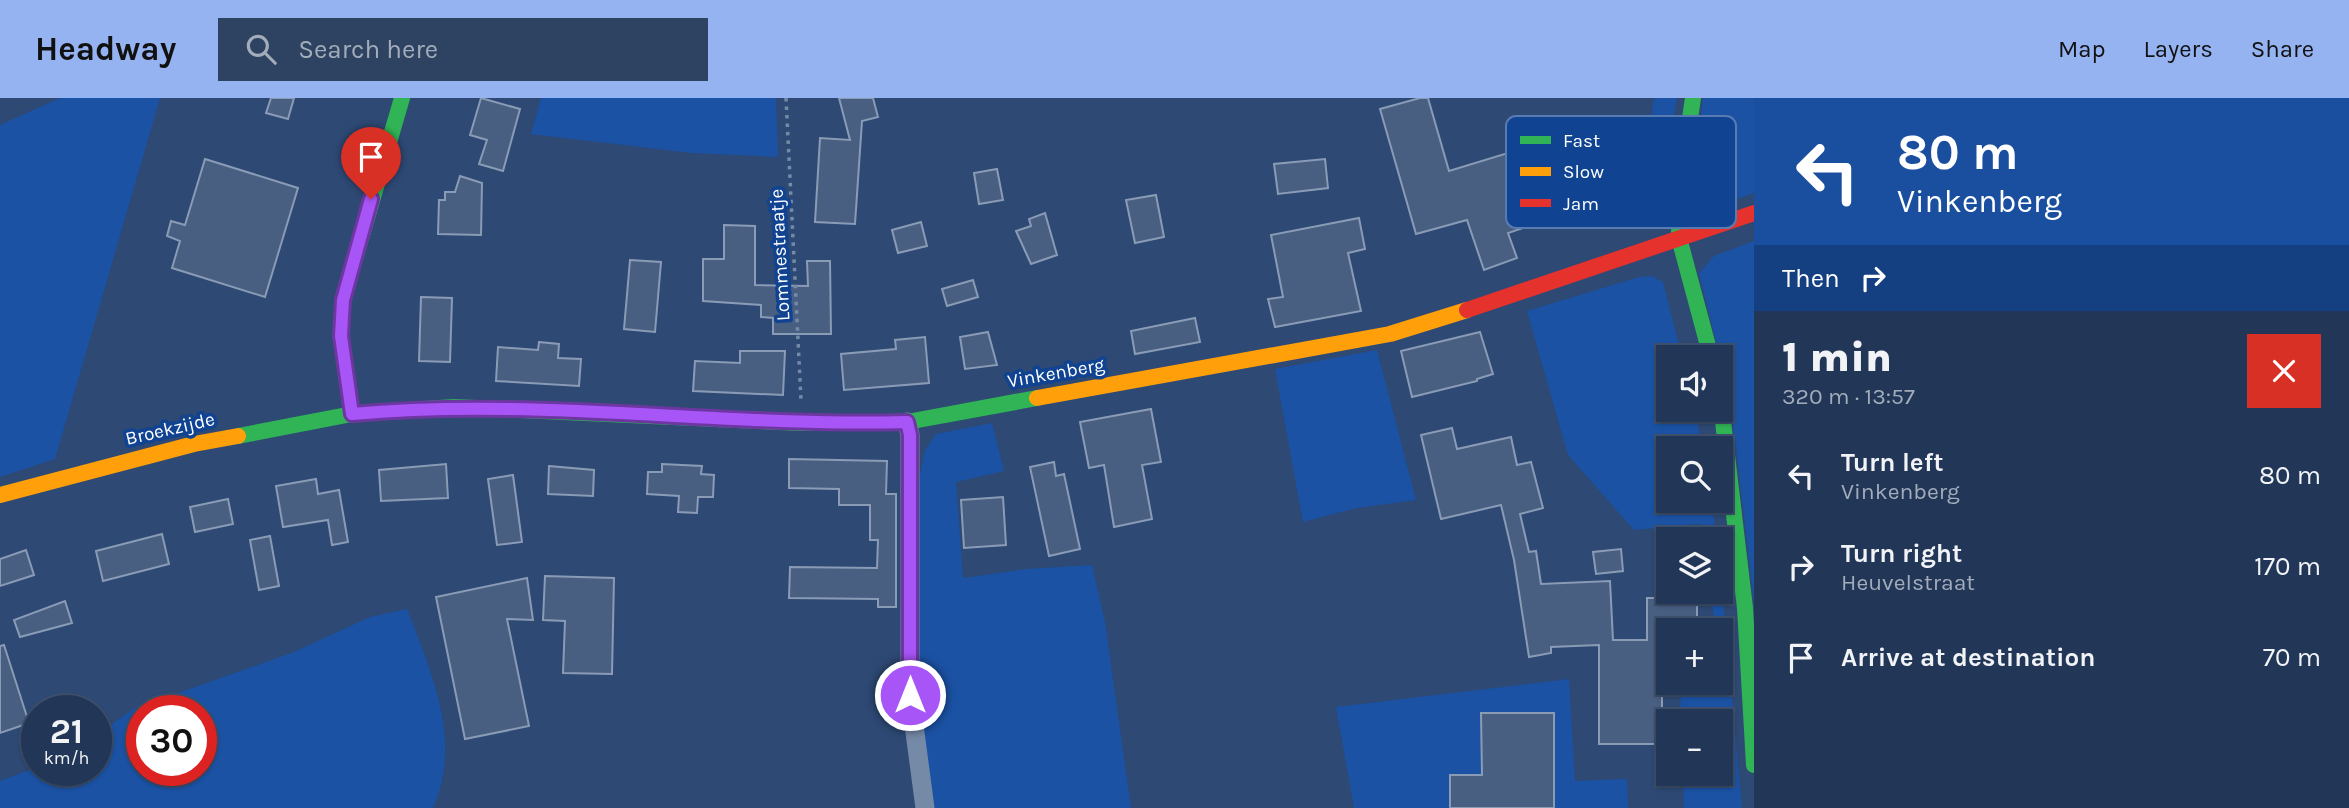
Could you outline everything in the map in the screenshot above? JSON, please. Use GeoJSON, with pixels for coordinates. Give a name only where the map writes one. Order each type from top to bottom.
{"type":"FeatureCollection","features":[{"type":"Feature","properties":{"kind":"main road"},"geometry":{"type":"LineString","coordinates":[[352,414],[341,336],[343,300],[402,98]]}},
{"type":"Feature","properties":{"kind":"main road"},"geometry":{"type":"LineString","coordinates":[[1690,116],[1693,98]]}},
{"type":"Feature","properties":{"kind":"main road"},"geometry":{"type":"LineString","coordinates":[[1679,228],[1679,238],[1708,345]]}},
{"type":"Feature","properties":{"kind":"main road","name":"Vinkenberg"},"geometry":{"type":"LineString","coordinates":[[352,414],[454,407],[800,423],[907,422],[1390,334],[1508,298],[1709,228]]}},
{"type":"Feature","properties":{"kind":"main road","name":"Broekzijde"},"geometry":{"type":"LineString","coordinates":[[0,495],[194,444],[352,414]]}},
{"type":"Feature","properties":{"kind":"main road"},"geometry":{"type":"LineString","coordinates":[[1724,422],[1733,481],[1745,608],[1754,765]]}},
{"type":"Feature","properties":{"kind":"street"},"geometry":{"type":"LineString","coordinates":[[907,422],[910,435],[910,695],[925,808]]}},
{"type":"Feature","properties":{"kind":"path","name":"Lommestraatje"},"geometry":{"type":"LineString","coordinates":[[786,98],[801,410]]}},
{"type":"Feature","properties":{"kind":"shaded area"},"geometry":{"type":"Polygon","coordinates":[[[60,98],[160,98],[55,459],[0,477],[0,125],[60,98]]]}},
{"type":"Feature","properties":{"kind":"shaded area"},"geometry":{"type":"Polygon","coordinates":[[[541,98],[776,98],[778,157],[691,153],[531,134],[541,98]]]}},
{"type":"Feature","properties":{"kind":"shaded area"},"geometry":{"type":"Polygon","coordinates":[[[1654,98],[1677,98],[1674,116],[1651,116],[1654,98]]]}},
{"type":"Feature","properties":{"kind":"shaded area"},"geometry":{"type":"Polygon","coordinates":[[[1703,98],[1754,98],[1754,193],[1736,199],[1736,116],[1701,116],[1703,98]]]}},
{"type":"Feature","properties":{"kind":"shaded area"},"geometry":{"type":"Polygon","coordinates":[[[1754,241],[1754,601],[1733,422],[1733,345],[1717,345],[1699,273],[1714,256],[1754,241]]]}},
{"type":"Feature","properties":{"kind":"shaded area"},"geometry":{"type":"Polygon","coordinates":[[[1652,276],[1663,282],[1679,345],[1656,345],[1656,422],[1697,422],[1700,436],[1656,436],[1656,513],[1713,513],[1715,527],[1700,527],[1699,524],[1634,530],[1568,455],[1527,311],[1639,277],[1652,276]]]}},
{"type":"Feature","properties":{"kind":"shaded area"},"geometry":{"type":"Polygon","coordinates":[[[1377,350],[1416,500],[1357,508],[1303,522],[1275,369],[1377,350]]]}},
{"type":"Feature","properties":{"kind":"shaded area"},"geometry":{"type":"Polygon","coordinates":[[[992,423],[1004,471],[956,482],[963,578],[1027,569],[1092,565],[1105,622],[1131,808],[932,808],[916,670],[919,481],[925,450],[936,434],[992,423]]]}},
{"type":"Feature","properties":{"kind":"shaded area"},"geometry":{"type":"Polygon","coordinates":[[[1712,604],[1723,604],[1725,618],[1714,618],[1712,604]]]}},
{"type":"Feature","properties":{"kind":"shaded area"},"geometry":{"type":"Polygon","coordinates":[[[407,609],[434,682],[444,732],[445,758],[433,808],[0,808],[0,781],[21,773],[21,786],[112,786],[112,724],[126,714],[126,786],[217,786],[217,695],[173,695],[294,652],[370,617],[407,609]]]}},
{"type":"Feature","properties":{"kind":"shaded area"},"geometry":{"type":"Polygon","coordinates":[[[1569,679],[1575,781],[1627,779],[1628,808],[1354,808],[1336,707],[1569,679]]]}},
{"type":"Feature","properties":{"kind":"shaded area"},"geometry":{"type":"Polygon","coordinates":[[[1680,695],[1732,695],[1733,709],[1681,709],[1680,695]]]}},
{"type":"Feature","properties":{"kind":"shaded area"},"geometry":{"type":"Polygon","coordinates":[[[1733,709],[1742,808],[1684,808],[1683,786],[1733,786],[1733,709]]]}},
{"type":"Feature","properties":{"kind":"building"},"geometry":{"type":"Polygon","coordinates":[[[271,98],[294,98],[288,119],[266,113],[271,98]]]}},
{"type":"Feature","properties":{"kind":"building"},"geometry":{"type":"Polygon","coordinates":[[[481,98],[520,109],[503,171],[479,164],[487,140],[470,135],[481,98]]]}},
{"type":"Feature","properties":{"kind":"building"},"geometry":{"type":"Polygon","coordinates":[[[839,98],[873,98],[878,117],[862,121],[855,224],[815,222],[820,138],[850,140],[839,98]]]}},
{"type":"Feature","properties":{"kind":"building"},"geometry":{"type":"Polygon","coordinates":[[[1428,98],[1449,171],[1506,154],[1506,228],[1523,228],[1508,233],[1517,258],[1484,270],[1467,220],[1416,234],[1380,109],[1428,98]]]}},
{"type":"Feature","properties":{"kind":"building"},"geometry":{"type":"Polygon","coordinates":[[[205,159],[298,188],[265,297],[172,268],[180,241],[167,236],[171,221],[185,225],[205,159]]]}},
{"type":"Feature","properties":{"kind":"building"},"geometry":{"type":"Polygon","coordinates":[[[1325,159],[1328,188],[1278,194],[1274,164],[1325,159]]]}},
{"type":"Feature","properties":{"kind":"building"},"geometry":{"type":"Polygon","coordinates":[[[997,169],[1003,200],[979,204],[974,173],[997,169]]]}},
{"type":"Feature","properties":{"kind":"building"},"geometry":{"type":"Polygon","coordinates":[[[460,176],[482,183],[481,235],[438,234],[439,200],[445,200],[445,192],[455,192],[460,176]]]}},
{"type":"Feature","properties":{"kind":"building"},"geometry":{"type":"Polygon","coordinates":[[[1156,195],[1164,237],[1135,243],[1126,200],[1156,195]]]}},
{"type":"Feature","properties":{"kind":"building"},"geometry":{"type":"Polygon","coordinates":[[[1045,213],[1057,255],[1031,264],[1016,231],[1031,226],[1029,219],[1045,213]]]}},
{"type":"Feature","properties":{"kind":"building"},"geometry":{"type":"Polygon","coordinates":[[[1359,218],[1365,249],[1348,253],[1361,311],[1275,327],[1268,299],[1283,297],[1271,235],[1359,218]]]}},
{"type":"Feature","properties":{"kind":"building"},"geometry":{"type":"Polygon","coordinates":[[[921,222],[927,246],[898,253],[892,230],[921,222]]]}},
{"type":"Feature","properties":{"kind":"building"},"geometry":{"type":"Polygon","coordinates":[[[724,225],[755,226],[755,285],[808,286],[807,261],[830,261],[831,334],[773,334],[773,318],[761,317],[761,305],[703,301],[703,259],[724,259],[724,225]]]}},
{"type":"Feature","properties":{"kind":"building"},"geometry":{"type":"Polygon","coordinates":[[[630,260],[661,262],[655,332],[624,329],[630,260]]]}},
{"type":"Feature","properties":{"kind":"building"},"geometry":{"type":"Polygon","coordinates":[[[973,280],[978,297],[947,306],[942,289],[973,280]]]}},
{"type":"Feature","properties":{"kind":"building"},"geometry":{"type":"Polygon","coordinates":[[[421,297],[452,298],[450,362],[419,361],[421,297]]]}},
{"type":"Feature","properties":{"kind":"building"},"geometry":{"type":"Polygon","coordinates":[[[1195,318],[1200,342],[1135,354],[1131,331],[1195,318]]]}},
{"type":"Feature","properties":{"kind":"building"},"geometry":{"type":"Polygon","coordinates":[[[988,332],[997,365],[965,369],[960,337],[988,332]]]}},
{"type":"Feature","properties":{"kind":"building"},"geometry":{"type":"Polygon","coordinates":[[[1480,332],[1493,374],[1477,381],[1412,397],[1401,351],[1480,332]]]}},
{"type":"Feature","properties":{"kind":"building"},"geometry":{"type":"Polygon","coordinates":[[[925,337],[929,383],[844,390],[841,354],[896,349],[895,340],[925,337]]]}},
{"type":"Feature","properties":{"kind":"building"},"geometry":{"type":"Polygon","coordinates":[[[539,342],[559,344],[558,358],[581,359],[579,386],[496,381],[498,347],[538,350],[539,342]]]}},
{"type":"Feature","properties":{"kind":"building"},"geometry":{"type":"Polygon","coordinates":[[[740,351],[785,351],[783,395],[693,391],[695,361],[740,363],[740,351]]]}},
{"type":"Feature","properties":{"kind":"building"},"geometry":{"type":"Polygon","coordinates":[[[1151,409],[1161,462],[1142,465],[1152,519],[1114,527],[1104,465],[1089,468],[1080,422],[1151,409]]]}},
{"type":"Feature","properties":{"kind":"building"},"geometry":{"type":"Polygon","coordinates":[[[1452,428],[1457,449],[1511,437],[1517,465],[1531,462],[1543,508],[1520,514],[1529,552],[1536,551],[1541,584],[1610,581],[1613,640],[1647,640],[1647,598],[1656,598],[1656,604],[1697,604],[1697,618],[1656,618],[1656,695],[1662,695],[1662,709],[1656,709],[1656,744],[1599,744],[1599,645],[1551,647],[1551,653],[1529,657],[1514,560],[1501,505],[1441,519],[1421,435],[1452,428]]]}},
{"type":"Feature","properties":{"kind":"building"},"geometry":{"type":"Polygon","coordinates":[[[789,459],[887,461],[886,494],[896,494],[896,607],[878,607],[878,599],[789,598],[790,567],[877,568],[878,540],[870,540],[870,505],[839,505],[839,489],[789,488],[789,459]]]}},
{"type":"Feature","properties":{"kind":"building"},"geometry":{"type":"Polygon","coordinates":[[[1054,462],[1056,476],[1064,474],[1080,549],[1049,556],[1030,467],[1054,462]]]}},
{"type":"Feature","properties":{"kind":"building"},"geometry":{"type":"Polygon","coordinates":[[[446,464],[448,498],[381,501],[379,470],[446,464]]]}},
{"type":"Feature","properties":{"kind":"building"},"geometry":{"type":"Polygon","coordinates":[[[662,464],[702,466],[701,474],[714,475],[713,497],[698,497],[697,513],[678,512],[679,496],[647,494],[648,472],[662,472],[662,464]]]}},
{"type":"Feature","properties":{"kind":"building"},"geometry":{"type":"Polygon","coordinates":[[[549,466],[594,470],[593,496],[548,494],[549,466]]]}},
{"type":"Feature","properties":{"kind":"building"},"geometry":{"type":"Polygon","coordinates":[[[513,475],[522,542],[497,545],[488,479],[513,475]]]}},
{"type":"Feature","properties":{"kind":"building"},"geometry":{"type":"Polygon","coordinates":[[[316,479],[318,494],[339,490],[348,542],[332,545],[328,520],[283,527],[276,486],[316,479]]]}},
{"type":"Feature","properties":{"kind":"building"},"geometry":{"type":"Polygon","coordinates":[[[1003,497],[1006,545],[964,548],[961,500],[1003,497]]]}},
{"type":"Feature","properties":{"kind":"building"},"geometry":{"type":"Polygon","coordinates":[[[228,499],[233,524],[195,532],[190,507],[228,499]]]}},
{"type":"Feature","properties":{"kind":"building"},"geometry":{"type":"Polygon","coordinates":[[[162,534],[169,564],[103,581],[96,551],[162,534]]]}},
{"type":"Feature","properties":{"kind":"building"},"geometry":{"type":"Polygon","coordinates":[[[270,536],[279,586],[259,590],[250,540],[270,536]]]}},
{"type":"Feature","properties":{"kind":"building"},"geometry":{"type":"Polygon","coordinates":[[[1621,549],[1623,571],[1596,574],[1593,552],[1621,549]]]}},
{"type":"Feature","properties":{"kind":"building"},"geometry":{"type":"Polygon","coordinates":[[[26,550],[34,575],[0,586],[0,559],[26,550]]]}},
{"type":"Feature","properties":{"kind":"building"},"geometry":{"type":"Polygon","coordinates":[[[545,576],[614,578],[612,674],[563,673],[565,621],[543,620],[545,576]]]}},
{"type":"Feature","properties":{"kind":"building"},"geometry":{"type":"Polygon","coordinates":[[[527,578],[533,620],[507,619],[529,726],[465,739],[436,597],[527,578]]]}},
{"type":"Feature","properties":{"kind":"building"},"geometry":{"type":"Polygon","coordinates":[[[65,601],[72,623],[20,637],[14,620],[65,601]]]}},
{"type":"Feature","properties":{"kind":"building"},"geometry":{"type":"Polygon","coordinates":[[[4,645],[21,698],[21,726],[0,733],[0,646],[4,645]]]}},
{"type":"Feature","properties":{"kind":"building"},"geometry":{"type":"Polygon","coordinates":[[[1481,713],[1554,713],[1554,808],[1450,808],[1450,775],[1482,775],[1481,713]]]}},
{"type":"Feature","properties":{"kind":"traffic: fast"},"geometry":{"type":"LineString","coordinates":[[352,414],[341,336],[343,300],[402,98]]}},
{"type":"Feature","properties":{"kind":"traffic: fast"},"geometry":{"type":"LineString","coordinates":[[1690,116],[1693,98]]}},
{"type":"Feature","properties":{"kind":"traffic: fast"},"geometry":{"type":"LineString","coordinates":[[1679,228],[1679,238],[1708,345]]}},
{"type":"Feature","properties":{"kind":"traffic: fast"},"geometry":{"type":"LineString","coordinates":[[238,436],[352,414],[454,407],[800,423],[907,422],[1037,398]]}},
{"type":"Feature","properties":{"kind":"traffic: fast"},"geometry":{"type":"LineString","coordinates":[[1723,422],[1745,608],[1754,765]]}},
{"type":"Feature","properties":{"kind":"traffic: slow"},"geometry":{"type":"LineString","coordinates":[[1037,398],[1390,334],[1467,310]]}},
{"type":"Feature","properties":{"kind":"traffic: slow"},"geometry":{"type":"LineString","coordinates":[[0,495],[194,444],[238,436]]}},
{"type":"Feature","properties":{"kind":"traffic: jam"},"geometry":{"type":"LineString","coordinates":[[1736,219],[1754,213]]}},
{"type":"Feature","properties":{"kind":"traffic: jam"},"geometry":{"type":"LineString","coordinates":[[1467,310],[1710,228]]}},
{"type":"Feature","properties":{"kind":"route"},"geometry":{"type":"LineString","coordinates":[[371,199],[348,274],[343,300],[341,336],[352,414],[454,407],[800,423],[907,422],[910,435],[910,695]]}}]}
